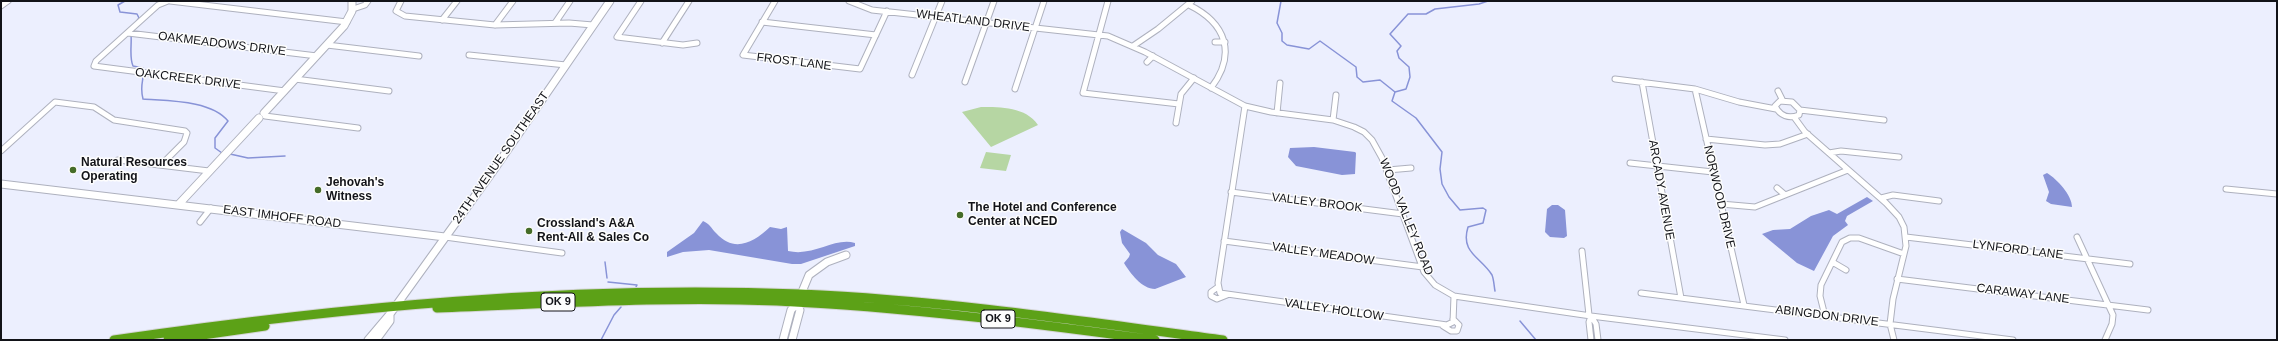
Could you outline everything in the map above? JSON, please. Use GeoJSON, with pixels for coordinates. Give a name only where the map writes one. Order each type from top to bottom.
{"type":"FeatureCollection","features":[{"type":"Feature","properties":{"kind":"highway","name":"OK 9"},"geometry":{"type":"LineString","coordinates":[[114,340],[191,329],[392,311],[598,301],[680,299],[799,300],[888,308],[1116,333],[1223,340]]}},
{"type":"Feature","properties":{"kind":"highway","name":"OK 9"},"geometry":{"type":"LineString","coordinates":[[168,340],[301,321],[392,311]]}},
{"type":"Feature","properties":{"kind":"highway","name":"OK 9"},"geometry":{"type":"LineString","coordinates":[[1116,333],[1155,340]]}},
{"type":"Feature","properties":{"kind":"street"},"geometry":{"type":"LineString","coordinates":[[1,6],[8,1]]}},
{"type":"Feature","properties":{"kind":"street"},"geometry":{"type":"LineString","coordinates":[[128,32],[158,5],[171,1],[347,22]]}},
{"type":"Feature","properties":{"kind":"street"},"geometry":{"type":"LineString","coordinates":[[179,204],[262,116],[347,22],[353,9],[352,1]]}},
{"type":"Feature","properties":{"kind":"street"},"geometry":{"type":"LineString","coordinates":[[353,9],[365,4],[368,1]]}},
{"type":"Feature","properties":{"kind":"street"},"geometry":{"type":"LineString","coordinates":[[402,1],[397,7],[396,11],[401,15],[495,25],[555,23],[593,25]]}},
{"type":"Feature","properties":{"kind":"street"},"geometry":{"type":"LineString","coordinates":[[442,20],[457,1]]}},
{"type":"Feature","properties":{"kind":"street"},"geometry":{"type":"LineString","coordinates":[[495,25],[513,1]]}},
{"type":"Feature","properties":{"kind":"street"},"geometry":{"type":"LineString","coordinates":[[555,23],[570,1]]}},
{"type":"Feature","properties":{"kind":"street","name":"24TH AVENUE SOUTHEAST"},"geometry":{"type":"LineString","coordinates":[[368,340],[382,321],[392,311],[445,237],[610,1]]}},
{"type":"Feature","properties":{"kind":"street"},"geometry":{"type":"LineString","coordinates":[[641,1],[617,37],[683,45],[697,43]]}},
{"type":"Feature","properties":{"kind":"street"},"geometry":{"type":"LineString","coordinates":[[662,43],[689,1]]}},
{"type":"Feature","properties":{"kind":"street","name":"FROST LANE"},"geometry":{"type":"LineString","coordinates":[[775,1],[744,56],[860,69],[876,35]]}},
{"type":"Feature","properties":{"kind":"street","name":"WHEATLAND DRIVE"},"geometry":{"type":"LineString","coordinates":[[849,1],[869,9],[1099,35]]}},
{"type":"Feature","properties":{"kind":"street"},"geometry":{"type":"LineString","coordinates":[[912,75],[942,1]]}},
{"type":"Feature","properties":{"kind":"street"},"geometry":{"type":"LineString","coordinates":[[965,82],[994,1]]}},
{"type":"Feature","properties":{"kind":"street"},"geometry":{"type":"LineString","coordinates":[[1015,89],[1044,1]]}},
{"type":"Feature","properties":{"kind":"street"},"geometry":{"type":"LineString","coordinates":[[1108,1],[1083,93],[1179,104]]}},
{"type":"Feature","properties":{"kind":"street"},"geometry":{"type":"LineString","coordinates":[[1133,46],[1192,1]]}},
{"type":"Feature","properties":{"kind":"street"},"geometry":{"type":"LineString","coordinates":[[1188,5],[1201,12],[1221,31],[1225,42],[1222,67],[1211,88]]}},
{"type":"Feature","properties":{"kind":"street"},"geometry":{"type":"LineString","coordinates":[[762,22],[876,35],[887,11]]}},
{"type":"Feature","properties":{"kind":"street","name":"OAKMEADOWS DRIVE"},"geometry":{"type":"LineString","coordinates":[[128,32],[134,34],[317,56]]}},
{"type":"Feature","properties":{"kind":"street","name":"OAKCREEK DRIVE"},"geometry":{"type":"LineString","coordinates":[[128,32],[94,63],[97,68],[285,91]]}},
{"type":"Feature","properties":{"kind":"street","name":"WOOD VALLEY ROAD"},"geometry":{"type":"LineString","coordinates":[[1099,35],[1117,38],[1245,106],[1277,113],[1333,120],[1364,132],[1379,151],[1388,170],[1422,267],[1427,276],[1435,285],[1454,296],[1590,316],[1785,340]]}},
{"type":"Feature","properties":{"kind":"street"},"geometry":{"type":"LineString","coordinates":[[1215,42],[1225,42]]}},
{"type":"Feature","properties":{"kind":"street"},"geometry":{"type":"LineString","coordinates":[[327,45],[419,56]]}},
{"type":"Feature","properties":{"kind":"street"},"geometry":{"type":"LineString","coordinates":[[469,55],[566,65]]}},
{"type":"Feature","properties":{"kind":"street"},"geometry":{"type":"LineString","coordinates":[[1147,62],[1153,56]]}},
{"type":"Feature","properties":{"kind":"street"},"geometry":{"type":"LineString","coordinates":[[1176,124],[1179,104],[1184,89],[1194,78]]}},
{"type":"Feature","properties":{"kind":"street"},"geometry":{"type":"LineString","coordinates":[[295,79],[389,91]]}},
{"type":"Feature","properties":{"kind":"street"},"geometry":{"type":"LineString","coordinates":[[1615,79],[1695,88],[1724,97],[1776,109],[1783,115],[1794,117],[1799,115],[1800,110]]}},
{"type":"Feature","properties":{"kind":"street","name":"ARCADY AVENUE"},"geometry":{"type":"LineString","coordinates":[[1642,82],[1681,298]]}},
{"type":"Feature","properties":{"kind":"street"},"geometry":{"type":"LineString","coordinates":[[1277,113],[1280,83]]}},
{"type":"Feature","properties":{"kind":"street","name":"NORWOOD DRIVE"},"geometry":{"type":"LineString","coordinates":[[1695,88],[1744,305]]}},
{"type":"Feature","properties":{"kind":"street"},"geometry":{"type":"LineString","coordinates":[[1778,91],[1783,101]]}},
{"type":"Feature","properties":{"kind":"street"},"geometry":{"type":"LineString","coordinates":[[1333,120],[1336,95]]}},
{"type":"Feature","properties":{"kind":"street"},"geometry":{"type":"LineString","coordinates":[[1776,109],[1776,104],[1783,101],[1797,105],[1800,110]]}},
{"type":"Feature","properties":{"kind":"street"},"geometry":{"type":"LineString","coordinates":[[1,151],[55,102],[94,107],[100,109],[104,114],[114,120],[185,131],[187,133],[184,142],[161,165]]}},
{"type":"Feature","properties":{"kind":"street","name":"VALLEY HOLLOW"},"geometry":{"type":"LineString","coordinates":[[1245,106],[1218,286],[1211,292],[1211,296],[1216,299],[1227,295],[1442,325],[1451,331],[1457,332],[1459,325],[1453,319],[1454,296]]}},
{"type":"Feature","properties":{"kind":"street"},"geometry":{"type":"LineString","coordinates":[[1800,110],[1884,120]]}},
{"type":"Feature","properties":{"kind":"street"},"geometry":{"type":"LineString","coordinates":[[262,116],[358,128]]}},
{"type":"Feature","properties":{"kind":"street"},"geometry":{"type":"LineString","coordinates":[[1794,117],[1808,134],[1881,198],[1899,217],[1906,237],[1904,254],[1897,279],[1890,324],[1894,340]]}},
{"type":"Feature","properties":{"kind":"street"},"geometry":{"type":"LineString","coordinates":[[1706,139],[1765,145],[1780,144],[1808,134]]}},
{"type":"Feature","properties":{"kind":"street"},"geometry":{"type":"LineString","coordinates":[[1829,154],[1841,151],[1899,157]]}},
{"type":"Feature","properties":{"kind":"street"},"geometry":{"type":"LineString","coordinates":[[118,160],[209,172]]}},
{"type":"Feature","properties":{"kind":"street"},"geometry":{"type":"LineString","coordinates":[[1630,163],[1713,172]]}},
{"type":"Feature","properties":{"kind":"street"},"geometry":{"type":"LineString","coordinates":[[1388,170],[1411,168]]}},
{"type":"Feature","properties":{"kind":"street"},"geometry":{"type":"LineString","coordinates":[[1721,204],[1754,207],[1848,170]]}},
{"type":"Feature","properties":{"kind":"street","name":"EAST IMHOFF ROAD"},"geometry":{"type":"LineString","coordinates":[[1,184],[212,208],[562,253]]}},
{"type":"Feature","properties":{"kind":"street"},"geometry":{"type":"LineString","coordinates":[[1777,188],[1784,194]]}},
{"type":"Feature","properties":{"kind":"street"},"geometry":{"type":"LineString","coordinates":[[2226,189],[2277,194]]}},
{"type":"Feature","properties":{"kind":"street","name":"VALLEY BROOK"},"geometry":{"type":"LineString","coordinates":[[1231,192],[1403,214]]}},
{"type":"Feature","properties":{"kind":"street"},"geometry":{"type":"LineString","coordinates":[[1881,198],[1893,195],[1939,201]]}},
{"type":"Feature","properties":{"kind":"street"},"geometry":{"type":"LineString","coordinates":[[200,222],[212,208]]}},
{"type":"Feature","properties":{"kind":"street","name":"LYNFORD LANE"},"geometry":{"type":"LineString","coordinates":[[1906,237],[2130,264]]}},
{"type":"Feature","properties":{"kind":"street"},"geometry":{"type":"LineString","coordinates":[[2077,237],[2113,314],[2113,327],[2104,340]]}},
{"type":"Feature","properties":{"kind":"street"},"geometry":{"type":"LineString","coordinates":[[1825,316],[1820,296],[1821,285],[1834,263],[1842,242],[1850,238],[1859,238],[1904,254]]}},
{"type":"Feature","properties":{"kind":"street","name":"VALLEY MEADOW"},"geometry":{"type":"LineString","coordinates":[[1224,241],[1422,267]]}},
{"type":"Feature","properties":{"kind":"street"},"geometry":{"type":"LineString","coordinates":[[1582,252],[1590,316],[1589,322],[1591,340]]}},
{"type":"Feature","properties":{"kind":"street"},"geometry":{"type":"LineString","coordinates":[[792,340],[800,310],[799,300],[804,283],[814,270],[826,262],[846,255]]}},
{"type":"Feature","properties":{"kind":"street"},"geometry":{"type":"LineString","coordinates":[[1834,263],[1846,270]]}},
{"type":"Feature","properties":{"kind":"street","name":"CARAWAY LANE"},"geometry":{"type":"LineString","coordinates":[[1897,279],[2148,310]]}},
{"type":"Feature","properties":{"kind":"street"},"geometry":{"type":"LineString","coordinates":[[1218,286],[1220,293],[1227,295]]}},
{"type":"Feature","properties":{"kind":"street","name":"ABINGDON DRIVE"},"geometry":{"type":"LineString","coordinates":[[1641,292],[2013,340]]}},
{"type":"Feature","properties":{"kind":"street"},"geometry":{"type":"LineString","coordinates":[[783,340],[791,310],[799,300]]}},
{"type":"Feature","properties":{"kind":"street","name":"24TH AVENUE SOUTHEAST"},"geometry":{"type":"LineString","coordinates":[[376,340],[390,321],[392,311]]}},
{"type":"Feature","properties":{"kind":"street"},"geometry":{"type":"LineString","coordinates":[[1590,316],[1596,324],[1598,340]]}},
{"type":"Feature","properties":{"kind":"street"},"geometry":{"type":"LineString","coordinates":[[1442,325],[1451,324],[1453,319]]}},
{"type":"Feature","properties":{"kind":"green space"},"geometry":{"type":"Polygon","coordinates":[[[981,107],[997,107],[1020,111],[1033,119],[1038,125],[991,147],[962,112],[981,107]]]}},
{"type":"Feature","properties":{"kind":"green space"},"geometry":{"type":"Polygon","coordinates":[[[986,152],[1011,155],[1006,171],[980,168],[986,152]]]}},
{"type":"Feature","properties":{"kind":"water"},"geometry":{"type":"Polygon","coordinates":[[[1314,147],[1355,152],[1355,174],[1342,175],[1296,166],[1288,157],[1290,148],[1314,147]]]}},
{"type":"Feature","properties":{"kind":"water"},"geometry":{"type":"Polygon","coordinates":[[[2047,173],[2055,179],[2070,197],[2072,207],[2051,204],[2046,201],[2049,192],[2043,175],[2047,173]]]}},
{"type":"Feature","properties":{"kind":"water"},"geometry":{"type":"Polygon","coordinates":[[[1867,197],[1873,201],[1847,216],[1845,221],[1848,225],[1833,236],[1814,271],[1797,263],[1762,234],[1773,230],[1790,229],[1811,216],[1829,210],[1837,214],[1867,197]]]}},
{"type":"Feature","properties":{"kind":"water"},"geometry":{"type":"Polygon","coordinates":[[[1552,205],[1558,205],[1565,210],[1567,236],[1564,238],[1550,237],[1545,232],[1547,209],[1552,205]]]}},
{"type":"Feature","properties":{"kind":"water"},"geometry":{"type":"Polygon","coordinates":[[[703,221],[723,239],[730,243],[743,244],[757,238],[770,227],[781,229],[787,227],[788,251],[797,252],[815,250],[831,244],[847,242],[855,243],[855,246],[801,264],[792,264],[709,250],[683,252],[667,257],[667,252],[694,233],[703,221]]]}},
{"type":"Feature","properties":{"kind":"water"},"geometry":{"type":"Polygon","coordinates":[[[1122,229],[1146,243],[1158,255],[1176,264],[1186,277],[1155,289],[1141,283],[1133,276],[1124,263],[1130,254],[1122,243],[1120,232],[1122,229]]]}},
{"type":"Feature","properties":{"kind":"waterway"},"geometry":{"type":"LineString","coordinates":[[125,1],[118,5],[120,12],[137,14],[139,18],[136,22]]}},
{"type":"Feature","properties":{"kind":"waterway"},"geometry":{"type":"LineString","coordinates":[[1281,1],[1277,23],[1282,33],[1282,41],[1287,45],[1309,49],[1320,41],[1356,67],[1357,77],[1363,82],[1380,80],[1395,92]]}},
{"type":"Feature","properties":{"kind":"waterway"},"geometry":{"type":"LineString","coordinates":[[1395,92],[1406,89],[1410,77],[1409,67],[1399,58],[1397,51],[1401,46],[1390,34],[1408,14],[1426,14],[1435,9],[1479,4],[1488,1]]}},
{"type":"Feature","properties":{"kind":"waterway"},"geometry":{"type":"LineString","coordinates":[[131,34],[131,55],[133,66],[143,68],[143,99],[176,101],[200,105],[220,114],[228,121],[215,138],[215,148],[222,153]]}},
{"type":"Feature","properties":{"kind":"waterway"},"geometry":{"type":"LineString","coordinates":[[1395,92],[1392,101],[1416,118],[1442,152],[1440,169],[1442,184],[1449,197],[1460,210],[1483,208],[1486,210],[1483,223],[1468,227],[1466,236],[1469,249],[1492,275],[1495,291]]}},
{"type":"Feature","properties":{"kind":"waterway"},"geometry":{"type":"LineString","coordinates":[[230,154],[248,158],[285,156]]}},
{"type":"Feature","properties":{"kind":"waterway"},"geometry":{"type":"LineString","coordinates":[[605,262],[607,278]]}},
{"type":"Feature","properties":{"kind":"waterway"},"geometry":{"type":"LineString","coordinates":[[608,282],[637,285],[636,287]]}},
{"type":"Feature","properties":{"kind":"waterway"},"geometry":{"type":"LineString","coordinates":[[601,340],[614,315],[621,307]]}},
{"type":"Feature","properties":{"kind":"waterway"},"geometry":{"type":"LineString","coordinates":[[1520,321],[1536,340]]}},
{"type":"Feature","properties":{"kind":"place","name":"Natural Resources Operating"},"geometry":{"type":"Point","coordinates":[73,170]}},
{"type":"Feature","properties":{"kind":"place","name":"Jehovah's Witness"},"geometry":{"type":"Point","coordinates":[318,190]}},
{"type":"Feature","properties":{"kind":"place","name":"The Hotel and Conference Center at NCED"},"geometry":{"type":"Point","coordinates":[960,215]}},
{"type":"Feature","properties":{"kind":"place","name":"Crossland's A&A Rent-All & Sales Co"},"geometry":{"type":"Point","coordinates":[529,231]}}]}
